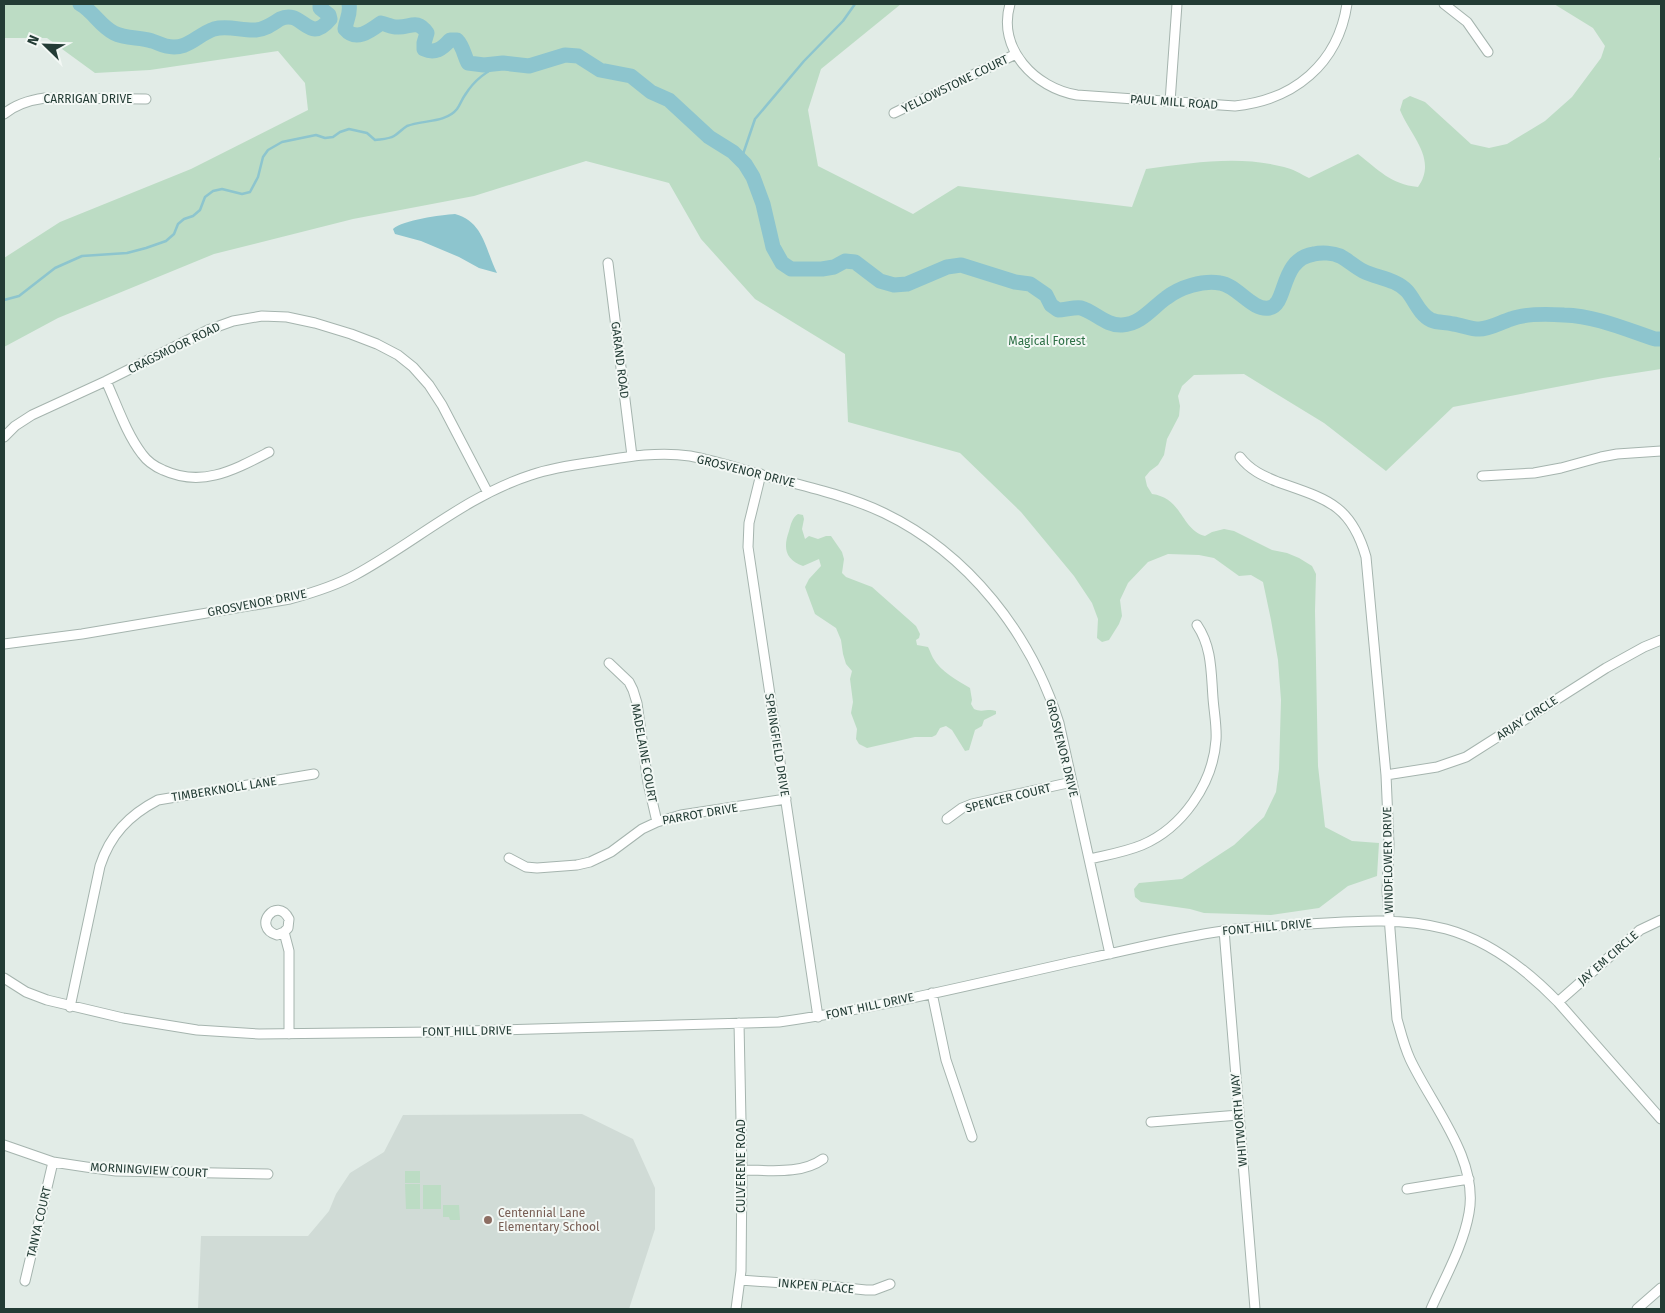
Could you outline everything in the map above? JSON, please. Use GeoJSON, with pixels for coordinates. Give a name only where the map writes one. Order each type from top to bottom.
{"type":"FeatureCollection","features":[{"type":"Feature","properties":{"kind":"street","name":"PAUL MILL ROAD"},"geometry":{"type":"LineString","coordinates":[[1010,4],[1008,31],[1016,54],[1030,74],[1065,93],[1235,106],[1269,100],[1300,84],[1313,73],[1336,42],[1347,4]]}},
{"type":"Feature","properties":{"kind":"street"},"geometry":{"type":"LineString","coordinates":[[1170,102],[1177,4]]}},
{"type":"Feature","properties":{"kind":"street"},"geometry":{"type":"LineString","coordinates":[[1444,4],[1467,22],[1488,52]]}},
{"type":"Feature","properties":{"kind":"street","name":"YELLOWSTONE COURT"},"geometry":{"type":"LineString","coordinates":[[894,113],[1016,54]]}},
{"type":"Feature","properties":{"kind":"street","name":"CARRIGAN DRIVE"},"geometry":{"type":"LineString","coordinates":[[4,114],[22,103],[33,99],[146,99]]}},
{"type":"Feature","properties":{"kind":"street","name":"GARAND ROAD"},"geometry":{"type":"LineString","coordinates":[[608,263],[632,456]]}},
{"type":"Feature","properties":{"kind":"street","name":"CRAGSMOOR ROAD"},"geometry":{"type":"LineString","coordinates":[[4,437],[15,426],[32,415],[106,382],[208,330],[233,321],[262,316],[287,317],[352,334],[398,355],[412,366],[429,385],[442,405],[488,493]]}},
{"type":"Feature","properties":{"kind":"street"},"geometry":{"type":"LineString","coordinates":[[106,382],[133,441],[143,456],[157,467],[174,475],[206,478],[230,471],[269,452]]}},
{"type":"Feature","properties":{"kind":"street"},"geometry":{"type":"LineString","coordinates":[[1482,476],[1534,473],[1601,457],[1661,451]]}},
{"type":"Feature","properties":{"kind":"street","name":"GROSVENOR DRIVE"},"geometry":{"type":"LineString","coordinates":[[4,644],[82,634],[299,597],[355,576],[488,493],[531,475],[555,468],[632,456],[665,454],[714,461],[761,474],[853,500],[884,513],[926,538],[966,571],[1007,618],[1039,671],[1059,723],[1110,954]]}},
{"type":"Feature","properties":{"kind":"street","name":"WINDFLOWER DRIVE"},"geometry":{"type":"LineString","coordinates":[[1240,457],[1246,465],[1265,477],[1324,499],[1336,506],[1348,517],[1356,529],[1366,557],[1386,775],[1389,844],[1387,892],[1396,1012],[1402,1038],[1410,1059],[1458,1148],[1466,1165],[1469,1179],[1469,1213],[1466,1228],[1431,1309]]}},
{"type":"Feature","properties":{"kind":"street","name":"SPRINGFIELD DRIVE"},"geometry":{"type":"LineString","coordinates":[[761,474],[751,514],[748,548],[818,1016]]}},
{"type":"Feature","properties":{"kind":"street"},"geometry":{"type":"LineString","coordinates":[[1090,859],[1135,847],[1150,841],[1169,828],[1184,814],[1197,797],[1205,780],[1212,761],[1216,741],[1215,721],[1210,655],[1203,634],[1197,624]]}},
{"type":"Feature","properties":{"kind":"street","name":"ARJAY CIRCLE"},"geometry":{"type":"LineString","coordinates":[[1386,775],[1437,767],[1466,756],[1614,663],[1661,640]]}},
{"type":"Feature","properties":{"kind":"street","name":"MADELAINE COURT"},"geometry":{"type":"LineString","coordinates":[[609,663],[628,682],[637,703],[648,783],[657,822]]}},
{"type":"Feature","properties":{"kind":"street","name":"TIMBERKNOLL LANE"},"geometry":{"type":"LineString","coordinates":[[70,1007],[100,866],[105,851],[123,824],[158,800],[314,774]]}},
{"type":"Feature","properties":{"kind":"street","name":"SPENCER COURT"},"geometry":{"type":"LineString","coordinates":[[947,819],[962,808],[972,804],[1072,782]]}},
{"type":"Feature","properties":{"kind":"street","name":"PARROT DRIVE"},"geometry":{"type":"LineString","coordinates":[[509,858],[517,864],[526,867],[577,865],[590,862],[611,852],[642,829],[657,822],[682,815],[786,799]]}},
{"type":"Feature","properties":{"kind":"street","name":"FONT HILL DRIVE"},"geometry":{"type":"LineString","coordinates":[[4,978],[26,992],[70,1007],[131,1020],[197,1030],[289,1034],[779,1022],[932,993],[1224,930],[1389,920],[1414,922],[1448,929],[1486,945],[1522,969],[1558,1002],[1661,1119]]}},
{"type":"Feature","properties":{"kind":"street","name":"JAY EM CIRCLE"},"geometry":{"type":"LineString","coordinates":[[1558,1002],[1640,930],[1661,920]]}},
{"type":"Feature","properties":{"kind":"street","name":"WHITWORTH WAY"},"geometry":{"type":"LineString","coordinates":[[1224,930],[1255,1309]]}},
{"type":"Feature","properties":{"kind":"street"},"geometry":{"type":"LineString","coordinates":[[284,932],[289,951],[289,1034]]}},
{"type":"Feature","properties":{"kind":"street"},"geometry":{"type":"LineString","coordinates":[[932,993],[946,1060],[972,1137]]}},
{"type":"Feature","properties":{"kind":"street","name":"CULVERENE ROAD"},"geometry":{"type":"LineString","coordinates":[[736,1309],[740,1280],[742,1170],[739,1023]]}},
{"type":"Feature","properties":{"kind":"street"},"geometry":{"type":"LineString","coordinates":[[1151,1122],[1239,1115]]}},
{"type":"Feature","properties":{"kind":"street","name":"MORNINGVIEW COURT"},"geometry":{"type":"LineString","coordinates":[[4,1145],[53,1162],[116,1171],[268,1174]]}},
{"type":"Feature","properties":{"kind":"street"},"geometry":{"type":"LineString","coordinates":[[742,1170],[797,1170],[807,1168],[823,1158]]}},
{"type":"Feature","properties":{"kind":"street","name":"TANYA COURT"},"geometry":{"type":"LineString","coordinates":[[25,1281],[53,1162]]}},
{"type":"Feature","properties":{"kind":"street"},"geometry":{"type":"LineString","coordinates":[[1407,1189],[1469,1179]]}},
{"type":"Feature","properties":{"kind":"street","name":"INKPEN PLACE"},"geometry":{"type":"LineString","coordinates":[[740,1280],[866,1290],[874,1290],[890,1284]]}},
{"type":"Feature","properties":{"kind":"street"},"geometry":{"type":"LineString","coordinates":[[1637,1309],[1661,1288]]}},
{"type":"Feature","properties":{"kind":"shaded area","name":"Centennial Lane Elementary School"},"geometry":{"type":"Polygon","coordinates":[[[582,1114],[633,1139],[655,1188],[655,1229],[629,1309],[198,1309],[201,1236],[308,1236],[329,1211],[336,1194],[350,1173],[384,1152],[403,1115],[582,1114]]]}},
{"type":"Feature","properties":{"kind":"green space","name":"Magical Forest"},"geometry":{"type":"Polygon","coordinates":[[[4,4],[901,4],[821,69],[808,110],[818,166],[913,214],[958,186],[1132,207],[1146,169],[1215,161],[1267,163],[1291,169],[1309,178],[1358,154],[1392,179],[1418,187],[1425,167],[1424,157],[1400,110],[1403,100],[1410,96],[1425,102],[1471,144],[1489,148],[1507,144],[1545,121],[1572,97],[1601,58],[1605,46],[1593,28],[1554,4],[1661,4],[1661,155],[1659,159],[1661,162],[1661,369],[1603,378],[1453,407],[1386,471],[1324,423],[1244,374],[1194,375],[1182,386],[1178,396],[1179,416],[1167,439],[1164,455],[1158,465],[1145,477],[1147,486],[1152,494],[1170,501],[1197,533],[1205,536],[1224,529],[1234,531],[1272,550],[1299,558],[1312,566],[1316,574],[1318,766],[1325,827],[1352,841],[1379,843],[1377,876],[1348,886],[1319,908],[1271,915],[1204,913],[1190,909],[1141,902],[1135,897],[1134,889],[1139,883],[1182,879],[1234,845],[1264,817],[1276,792],[1279,769],[1281,700],[1278,660],[1263,582],[1251,575],[1239,576],[1214,558],[1199,555],[1168,554],[1148,562],[1128,583],[1120,600],[1122,616],[1119,624],[1109,640],[1102,642],[1097,638],[1098,619],[1092,603],[1074,576],[1021,512],[960,453],[848,422],[845,354],[755,299],[701,239],[669,183],[586,161],[474,196],[353,219],[214,254],[58,318],[4,347],[4,258],[60,222],[191,169],[308,110],[305,83],[278,51],[150,70],[95,73],[47,38],[4,38],[4,4]]]}},
{"type":"Feature","properties":{"kind":"green space"},"geometry":{"type":"Polygon","coordinates":[[[798,514],[803,515],[802,529],[805,539],[809,536],[818,539],[831,536],[842,552],[844,559],[842,573],[846,577],[872,587],[916,626],[920,634],[916,640],[917,645],[928,647],[940,667],[970,688],[971,704],[974,709],[996,711],[996,714],[984,720],[982,726],[975,730],[969,750],[965,751],[952,730],[946,726],[940,728],[936,735],[932,737],[915,737],[867,748],[859,744],[856,739],[857,729],[851,713],[853,702],[850,679],[852,671],[846,664],[841,640],[836,628],[815,614],[805,587],[809,579],[821,566],[819,559],[803,566],[792,560],[787,552],[787,537],[792,521],[798,514]]]}},
{"type":"Feature","properties":{"kind":"green space"},"geometry":{"type":"Polygon","coordinates":[[[405,1171],[420,1171],[420,1183],[405,1183],[405,1171]]]}},
{"type":"Feature","properties":{"kind":"green space"},"geometry":{"type":"Polygon","coordinates":[[[405,1184],[420,1184],[420,1209],[406,1209],[405,1184]]]}},
{"type":"Feature","properties":{"kind":"green space"},"geometry":{"type":"Polygon","coordinates":[[[423,1185],[441,1185],[441,1209],[423,1209],[423,1185]]]}},
{"type":"Feature","properties":{"kind":"green space"},"geometry":{"type":"Polygon","coordinates":[[[443,1205],[459,1205],[460,1220],[450,1220],[449,1217],[443,1217],[443,1205]]]}},
{"type":"Feature","properties":{"kind":"water"},"geometry":{"type":"Polygon","coordinates":[[[455,214],[465,218],[478,230],[497,273],[479,268],[459,257],[421,241],[395,234],[393,229],[413,221],[455,214]]]}},
{"type":"Feature","properties":{"kind":"waterway"},"geometry":{"type":"LineString","coordinates":[[80,4],[114,33],[174,47],[186,44],[214,29],[260,29],[288,17],[316,29],[330,19],[329,15],[320,8],[320,4]]}},
{"type":"Feature","properties":{"kind":"waterway"},"geometry":{"type":"LineString","coordinates":[[349,4],[349,14],[345,29],[354,35],[363,34],[381,23],[393,27],[417,25],[427,33],[424,49],[435,51],[450,40],[457,40],[468,63],[484,65],[503,63],[529,66],[565,55],[578,56],[600,70],[631,76],[651,92],[669,100],[709,137],[733,152],[745,164],[753,177],[763,204],[773,247],[782,263],[791,269],[822,269],[834,267],[845,261],[855,262],[880,281],[894,285],[907,284],[947,267],[961,265],[1015,282],[1030,284],[1046,295],[1051,305],[1058,310],[1081,308],[1106,321],[1122,325],[1141,319],[1166,298],[1178,291],[1192,285],[1213,282],[1232,288],[1257,306],[1269,308],[1275,305],[1279,299],[1289,272],[1295,264],[1303,258],[1317,253],[1327,253],[1340,256],[1363,271],[1403,287],[1423,314],[1434,321],[1479,329],[1530,315],[1576,316],[1599,320],[1655,339],[1661,339]]}},
{"type":"Feature","properties":{"kind":"waterway"},"geometry":{"type":"LineString","coordinates":[[741,160],[755,119],[804,61],[843,21],[855,4]]}},
{"type":"Feature","properties":{"kind":"waterway"},"geometry":{"type":"LineString","coordinates":[[4,300],[19,296],[55,268],[82,256],[127,253],[166,241],[174,234],[178,224],[200,210],[205,197],[213,191],[222,189],[242,194],[250,192],[258,177],[263,157],[268,150],[282,142],[316,135],[325,138],[333,137],[349,129],[367,133],[375,140],[385,139],[394,136],[407,126],[447,117],[457,109],[477,80],[503,63]]}},
{"type":"Feature","properties":{"kind":"place","name":"Centennial Lane Elementary School"},"geometry":{"type":"Point","coordinates":[488,1220]}}]}
